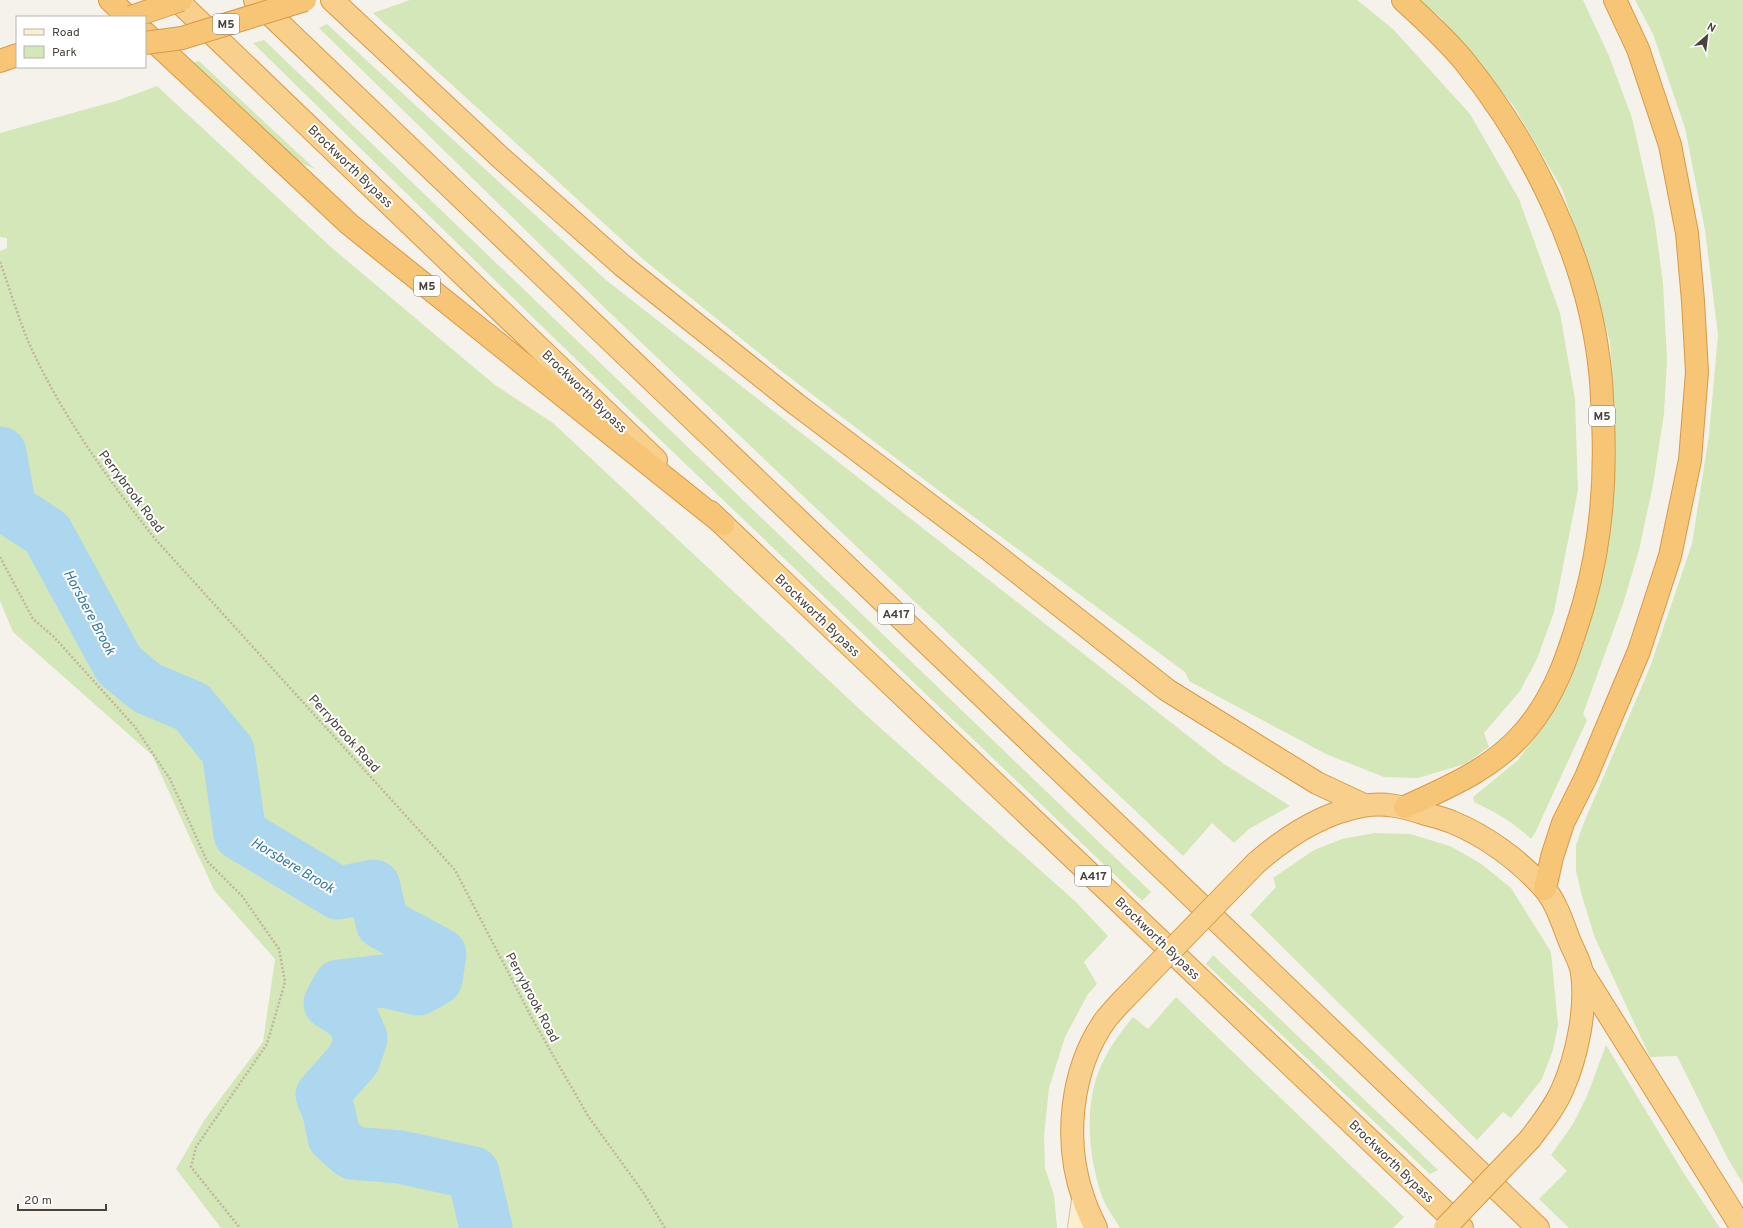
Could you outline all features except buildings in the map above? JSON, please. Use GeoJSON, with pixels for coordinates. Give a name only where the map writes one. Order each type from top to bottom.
{"type":"FeatureCollection","features":[{"type":"Feature","properties":{"kind":"highway"},"geometry":{"type":"LineString","coordinates":[[110,0],[129,16]]}},
{"type":"Feature","properties":{"kind":"highway","name":"Brockworth Bypass"},"geometry":{"type":"LineString","coordinates":[[177,0],[723,524],[1462,1228]]}},
{"type":"Feature","properties":{"kind":"highway"},"geometry":{"type":"LineString","coordinates":[[133,16],[181,0]]}},
{"type":"Feature","properties":{"kind":"highway","name":"A417"},"geometry":{"type":"LineString","coordinates":[[255,0],[1538,1228]]}},
{"type":"Feature","properties":{"kind":"highway","name":"M5"},"geometry":{"type":"LineString","coordinates":[[146,43],[182,38],[305,0]]}},
{"type":"Feature","properties":{"kind":"highway"},"geometry":{"type":"LineString","coordinates":[[332,0],[501,158],[623,266],[796,404],[992,552],[1167,690],[1317,783],[1364,806]]}},
{"type":"Feature","properties":{"kind":"highway","name":"M5"},"geometry":{"type":"LineString","coordinates":[[1403,0],[1463,60],[1491,97],[1527,154],[1561,221],[1578,270],[1590,316],[1600,370],[1604,445],[1603,487],[1598,540],[1589,583],[1557,684],[1525,732],[1509,748],[1471,776],[1405,807]]}},
{"type":"Feature","properties":{"kind":"highway"},"geometry":{"type":"LineString","coordinates":[[1545,889],[1552,857],[1563,823],[1586,777],[1639,651],[1670,556],[1690,460],[1697,372],[1687,233],[1670,145],[1638,49],[1615,0]]}},
{"type":"Feature","properties":{"kind":"highway","name":"M5"},"geometry":{"type":"LineString","coordinates":[[146,34],[349,224],[723,524]]}},
{"type":"Feature","properties":{"kind":"highway"},"geometry":{"type":"LineString","coordinates":[[0,62],[16,55]]}},
{"type":"Feature","properties":{"kind":"highway"},"geometry":{"type":"LineString","coordinates":[[0,62],[16,60]]}},
{"type":"Feature","properties":{"kind":"highway"},"geometry":{"type":"LineString","coordinates":[[1096,1228],[1084,1200],[1075,1164],[1073,1116],[1076,1092],[1082,1069],[1092,1045],[1106,1020],[1124,999],[1256,863],[1272,849],[1296,832],[1320,820],[1364,806],[1390,805],[1405,807],[1451,821],[1485,839],[1510,856],[1545,889],[1557,911],[1582,972],[1742,1228]]}},
{"type":"Feature","properties":{"kind":"highway"},"geometry":{"type":"LineString","coordinates":[[1445,1228],[1530,1139],[1547,1117],[1563,1089],[1580,1029],[1582,1010],[1582,972]]}},
{"type":"Feature","properties":{"kind":"main road"},"geometry":{"type":"LineString","coordinates":[[1079,1228],[1084,1200]]}},
{"type":"Feature","properties":{"kind":"path","name":"Perrybrook Road"},"geometry":{"type":"LineString","coordinates":[[0,262],[34,353],[79,434],[122,497],[156,540],[455,870],[534,1022],[588,1116],[643,1192],[665,1228]]}},
{"type":"Feature","properties":{"kind":"path"},"geometry":{"type":"LineString","coordinates":[[0,557],[33,619],[54,637],[135,727],[170,779],[207,861],[242,896],[279,949],[285,982],[267,1044],[196,1147],[192,1167],[240,1228]]}},
{"type":"Feature","properties":{"kind":"green space"},"geometry":{"type":"Polygon","coordinates":[[[410,0],[1357,0],[1393,29],[1470,114],[1519,199],[1560,313],[1575,399],[1578,490],[1554,612],[1537,659],[1520,691],[1484,733],[1489,747],[1465,764],[1418,778],[1384,777],[1326,754],[1189,681],[1185,672],[951,500],[780,370],[644,260],[373,13],[410,0]]]}},
{"type":"Feature","properties":{"kind":"green space"},"geometry":{"type":"Polygon","coordinates":[[[1419,0],[1583,0],[1609,56],[1632,118],[1654,216],[1663,283],[1667,360],[1664,414],[1653,485],[1639,550],[1623,604],[1583,714],[1587,720],[1531,839],[1504,818],[1474,802],[1473,797],[1518,760],[1542,728],[1563,693],[1591,619],[1609,535],[1616,450],[1610,341],[1591,275],[1562,189],[1513,105],[1440,17],[1419,0]]]}},
{"type":"Feature","properties":{"kind":"green space"},"geometry":{"type":"Polygon","coordinates":[[[1635,0],[1743,0],[1743,1184],[1727,1157],[1677,1056],[1650,1057],[1595,938],[1576,871],[1576,845],[1583,825],[1650,667],[1692,544],[1709,435],[1718,335],[1705,230],[1685,128],[1653,34],[1635,0]]]}},
{"type":"Feature","properties":{"kind":"green space"},"geometry":{"type":"Polygon","coordinates":[[[327,24],[606,280],[1224,764],[1290,806],[1249,829],[1234,843],[1212,823],[1183,856],[608,311],[319,28],[327,24]]]}},
{"type":"Feature","properties":{"kind":"green space"},"geometry":{"type":"Polygon","coordinates":[[[264,40],[1151,892],[1142,901],[555,339],[253,43],[264,40]]]}},
{"type":"Feature","properties":{"kind":"green space"},"geometry":{"type":"Polygon","coordinates":[[[199,61],[315,169],[296,161],[191,63],[199,61]]]}},
{"type":"Feature","properties":{"kind":"green space"},"geometry":{"type":"Polygon","coordinates":[[[157,86],[332,248],[495,385],[553,423],[867,716],[1076,902],[1108,936],[1084,962],[1097,984],[1088,994],[1065,1037],[1049,1088],[1044,1136],[1045,1168],[1054,1195],[1057,1228],[221,1228],[176,1169],[205,1119],[263,1042],[275,959],[214,890],[152,755],[13,632],[0,601],[0,251],[7,248],[7,238],[0,237],[0,133],[116,101],[157,86]]]}},
{"type":"Feature","properties":{"kind":"green space"},"geometry":{"type":"Polygon","coordinates":[[[1374,833],[1410,834],[1450,846],[1480,863],[1511,888],[1551,952],[1558,1025],[1553,1050],[1542,1079],[1511,1118],[1503,1112],[1477,1140],[1250,915],[1276,887],[1273,878],[1314,850],[1342,839],[1374,833]]]}},
{"type":"Feature","properties":{"kind":"green space"},"geometry":{"type":"Polygon","coordinates":[[[1213,955],[1438,1170],[1430,1174],[1206,964],[1213,955]]]}},
{"type":"Feature","properties":{"kind":"green space"},"geometry":{"type":"Polygon","coordinates":[[[1176,997],[1404,1217],[1393,1228],[1120,1228],[1103,1199],[1094,1169],[1090,1136],[1090,1120],[1094,1088],[1098,1073],[1105,1058],[1133,1017],[1148,1029],[1176,997]]]}},
{"type":"Feature","properties":{"kind":"green space"},"geometry":{"type":"Polygon","coordinates":[[[1606,1045],[1683,1172],[1720,1228],[1569,1228],[1539,1199],[1567,1171],[1551,1155],[1573,1124],[1587,1096],[1606,1045]]]}},
{"type":"Feature","properties":{"kind":"waterway","name":"Horsbere Brook"},"geometry":{"type":"LineString","coordinates":[[0,453],[10,509],[47,533],[119,665],[147,688],[192,707],[228,751],[240,834],[338,893],[374,886],[382,923],[440,954],[436,979],[418,989],[383,981],[339,986],[330,1003],[352,1017],[361,1038],[354,1059],[322,1095],[329,1113],[334,1137],[352,1153],[400,1157],[473,1173],[486,1228]]}}]}
